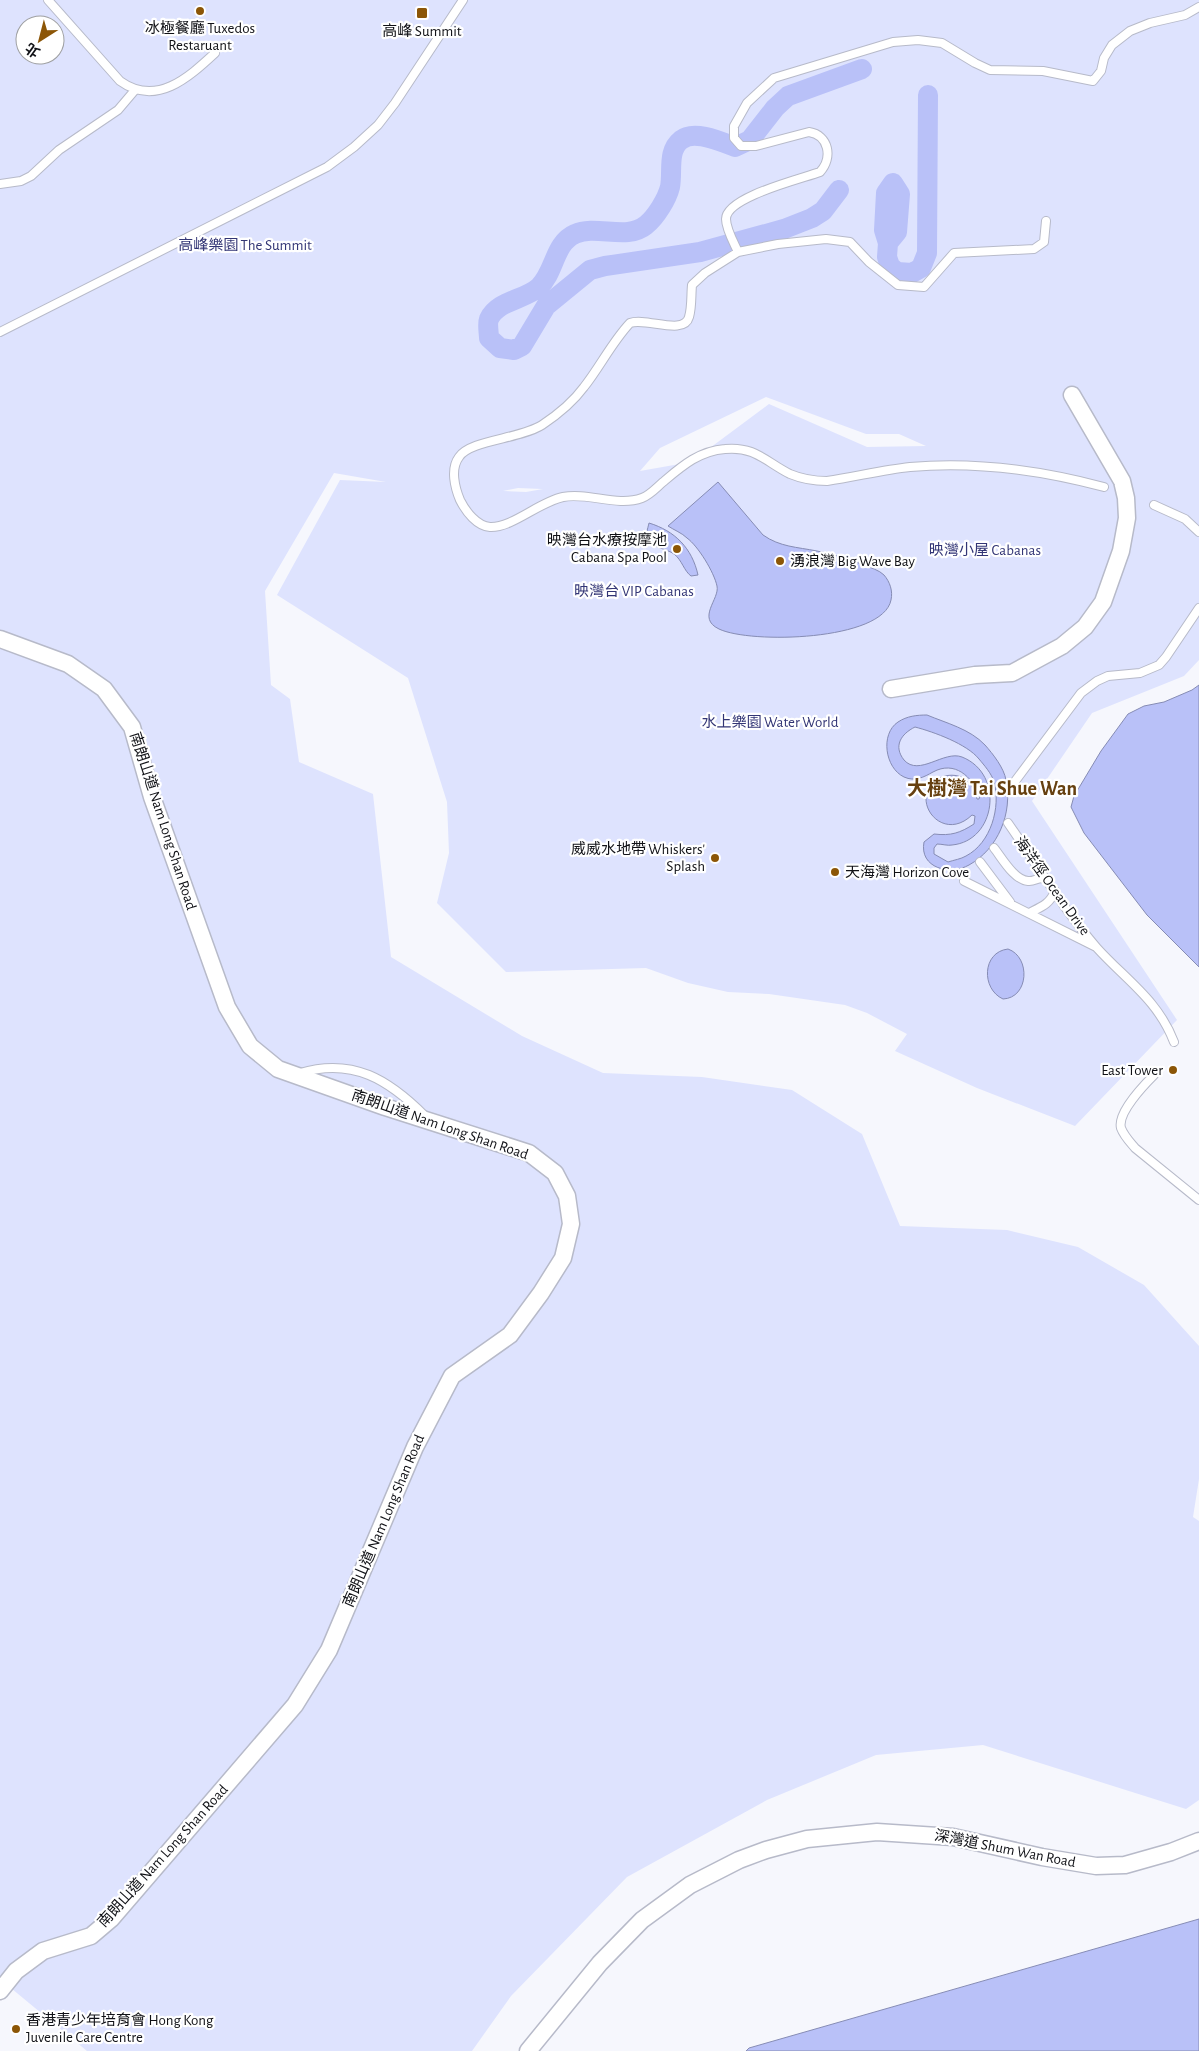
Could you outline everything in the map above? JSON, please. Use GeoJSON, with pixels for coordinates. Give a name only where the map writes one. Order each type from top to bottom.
{"type":"FeatureCollection","features":[{"type":"Feature","properties":{"kind":"street"},"geometry":{"type":"LineString","coordinates":[[891,689],[975,675],[1012,673],[1062,646],[1085,627],[1103,602],[1120,551],[1127,518],[1126,498],[1122,480],[1072,395]]}},
{"type":"Feature","properties":{"kind":"street","name":"南朗山道 Nam Long Shan Road"},"geometry":{"type":"LineString","coordinates":[[0,639],[68,664],[104,689],[132,727],[152,797],[227,1007],[250,1046],[278,1068],[296,1075],[431,1122],[529,1153],[555,1173],[567,1196],[571,1224],[564,1258],[510,1335],[452,1376],[414,1447],[329,1650],[295,1705],[112,1919],[90,1936],[43,1951],[16,1971],[0,1991]]}},
{"type":"Feature","properties":{"kind":"street","name":"深灣道 Shum Wan Road"},"geometry":{"type":"LineString","coordinates":[[528,2051],[600,1963],[642,1920],[698,1881],[739,1860],[766,1850],[807,1839],[877,1832],[953,1836],[1042,1857],[1096,1866],[1125,1864],[1171,1852],[1199,1841]]}},
{"type":"Feature","properties":{"kind":"lane"},"geometry":{"type":"LineString","coordinates":[[48,0],[120,81],[135,90],[160,91],[192,74],[215,53]]}},
{"type":"Feature","properties":{"kind":"lane"},"geometry":{"type":"LineString","coordinates":[[0,332],[327,167],[354,147],[378,124],[395,103],[463,0]]}},
{"type":"Feature","properties":{"kind":"lane"},"geometry":{"type":"LineString","coordinates":[[738,252],[726,220],[727,213],[735,204],[749,196],[820,172],[826,162],[826,142],[822,136],[816,133],[809,132],[756,146],[741,146],[734,138],[734,126],[747,103],[774,78],[893,42],[918,40],[942,43],[990,70],[1043,71],[1093,81],[1101,71],[1104,58],[1112,45],[1130,31],[1150,23],[1185,15],[1199,7]]}},
{"type":"Feature","properties":{"kind":"lane"},"geometry":{"type":"LineString","coordinates":[[0,184],[21,181],[31,176],[59,150],[118,110],[135,90]]}},
{"type":"Feature","properties":{"kind":"lane"},"geometry":{"type":"LineString","coordinates":[[1046,221],[1044,242],[1034,249],[954,253],[924,287],[898,286],[869,262],[850,242],[826,239],[778,244],[738,252],[704,273],[692,285],[689,319],[685,323],[680,326],[641,320],[630,323],[584,388],[565,408],[541,425],[524,434],[476,445],[464,451],[454,467],[454,476],[460,499],[467,512],[476,521],[488,527],[500,526],[532,509],[562,497],[636,500],[650,493],[685,463],[712,451],[727,449],[753,452],[792,474],[815,481],[827,481],[910,467],[974,465],[1040,472],[1104,487]]}},
{"type":"Feature","properties":{"kind":"lane"},"geometry":{"type":"LineString","coordinates":[[1154,505],[1186,519],[1199,532]]}},
{"type":"Feature","properties":{"kind":"lane"},"geometry":{"type":"LineString","coordinates":[[1010,788],[1081,693],[1097,681],[1108,676],[1140,673],[1159,665],[1199,608]]}},
{"type":"Feature","properties":{"kind":"lane","name":"海洋徑 Ocean Drive"},"geometry":{"type":"LineString","coordinates":[[1008,823],[1046,879],[1097,948],[1163,1017],[1174,1042]]}},
{"type":"Feature","properties":{"kind":"lane"},"geometry":{"type":"LineString","coordinates":[[994,848],[1022,880],[1030,882],[1039,878],[1046,879]]}},
{"type":"Feature","properties":{"kind":"lane"},"geometry":{"type":"LineString","coordinates":[[980,862],[1012,904]]}},
{"type":"Feature","properties":{"kind":"lane","name":"海洋徑 Ocean Drive"},"geometry":{"type":"LineString","coordinates":[[964,881],[1097,948]]}},
{"type":"Feature","properties":{"kind":"lane"},"geometry":{"type":"LineString","coordinates":[[1029,913],[1044,906],[1053,897],[1055,891]]}},
{"type":"Feature","properties":{"kind":"lane"},"geometry":{"type":"LineString","coordinates":[[296,1075],[312,1070],[336,1067],[357,1070],[385,1083],[400,1093],[431,1122]]}},
{"type":"Feature","properties":{"kind":"lane"},"geometry":{"type":"LineString","coordinates":[[1154,1075],[1123,1114],[1120,1121],[1122,1129],[1135,1148],[1199,1200]]}},
{"type":"Feature","properties":{"kind":"green space"},"geometry":{"type":"Polygon","coordinates":[[[0,0],[1199,0],[1199,660],[1184,676],[1092,713],[1032,801],[1177,1020],[1075,1126],[977,1088],[895,1051],[907,1034],[867,1013],[845,1005],[769,994],[728,992],[688,983],[646,968],[506,972],[437,903],[449,853],[447,802],[408,678],[277,595],[340,480],[386,482],[334,473],[265,591],[271,685],[290,699],[299,762],[373,794],[391,957],[522,1036],[603,1073],[702,1077],[792,1090],[862,1134],[900,1226],[1007,1230],[1078,1247],[1144,1285],[1199,1346],[1199,1479],[1193,1517],[1199,1521],[1199,1800],[1186,1809],[983,1745],[876,1755],[767,1800],[627,1877],[511,1996],[472,2051],[87,2051],[0,1979],[0,0]],[[766,397],[660,448],[640,471],[691,462],[769,404],[867,447],[926,446],[899,434],[866,434],[766,397]],[[518,488],[503,491],[526,492],[543,489],[518,488]]]}},
{"type":"Feature","properties":{"kind":"water","name":"湧浪灣 Big Wave Bay"},"geometry":{"type":"Polygon","coordinates":[[[718,482],[763,535],[769,539],[789,546],[841,557],[882,573],[892,593],[891,600],[883,614],[865,624],[814,636],[758,637],[735,634],[712,625],[709,614],[717,591],[713,574],[701,553],[691,542],[668,526],[718,482]]]}},
{"type":"Feature","properties":{"kind":"water","name":"映灣台水療按摩池 Cabana Spa Pool"},"geometry":{"type":"Polygon","coordinates":[[[649,523],[667,531],[681,542],[687,549],[698,575],[691,576],[674,554],[649,542],[647,536],[649,523]]]}},
{"type":"Feature","properties":{"kind":"water"},"geometry":{"type":"Polygon","coordinates":[[[1199,685],[1199,967],[1147,915],[1084,833],[1071,807],[1074,796],[1101,751],[1128,714],[1144,706],[1164,702],[1199,685]]]}},
{"type":"Feature","properties":{"kind":"water"},"geometry":{"type":"Polygon","coordinates":[[[927,715],[958,727],[979,739],[998,761],[1006,780],[1008,792],[1005,817],[995,840],[979,858],[969,865],[953,870],[931,864],[926,858],[924,842],[934,834],[945,835],[964,830],[974,824],[975,816],[972,815],[961,823],[950,825],[940,822],[928,808],[926,798],[929,788],[936,780],[943,776],[962,777],[973,788],[977,799],[979,799],[980,796],[977,789],[962,772],[955,769],[941,769],[919,778],[904,777],[893,766],[887,751],[887,742],[892,727],[905,718],[927,715]],[[915,727],[906,733],[900,741],[899,750],[904,760],[917,766],[947,757],[962,757],[976,765],[985,777],[989,791],[990,806],[986,820],[978,832],[967,841],[950,845],[937,844],[934,848],[934,854],[948,862],[964,857],[975,850],[988,833],[995,813],[996,792],[994,782],[988,770],[967,748],[950,739],[915,727]]]}},
{"type":"Feature","properties":{"kind":"water"},"geometry":{"type":"Polygon","coordinates":[[[1008,949],[1021,960],[1024,977],[1018,992],[1012,997],[1003,999],[991,987],[988,980],[988,971],[993,957],[999,952],[1008,949]]]}},
{"type":"Feature","properties":{"kind":"water"},"geometry":{"type":"Polygon","coordinates":[[[1199,1919],[1199,2051],[746,2051],[749,2048],[1199,1919]]]}},
{"type":"Feature","properties":{"kind":"waterway"},"geometry":{"type":"LineString","coordinates":[[839,190],[823,211],[812,218],[784,229],[700,252],[605,266],[590,270],[546,306],[522,346],[514,350],[500,348],[489,338],[488,321],[493,313],[505,304],[527,295],[539,287],[568,238],[583,231],[630,232],[638,230],[650,222],[669,192],[672,155],[681,140],[687,137],[700,136],[735,147],[750,140],[775,108],[788,96],[862,69]]}},
{"type":"Feature","properties":{"kind":"waterway"},"geometry":{"type":"LineString","coordinates":[[888,243],[897,232],[900,194],[893,183],[886,193],[884,230],[888,243],[887,257],[890,266],[897,272],[912,273],[921,268],[927,253],[928,95]]}},
{"type":"Feature","properties":{"kind":"place","name":"冰極餐廳 Tuxedos Restaruant"},"geometry":{"type":"Point","coordinates":[200,11]}},
{"type":"Feature","properties":{"kind":"place","name":"高峰 Summit"},"geometry":{"type":"Point","coordinates":[422,13]}},
{"type":"Feature","properties":{"kind":"place","name":"映灣台水療按摩池 Cabana Spa Pool"},"geometry":{"type":"Point","coordinates":[677,549]}},
{"type":"Feature","properties":{"kind":"place","name":"湧浪灣 Big Wave Bay"},"geometry":{"type":"Point","coordinates":[780,561]}},
{"type":"Feature","properties":{"kind":"place","name":"威威水地帶 Whiskers' Splash"},"geometry":{"type":"Point","coordinates":[715,858]}},
{"type":"Feature","properties":{"kind":"place","name":"天海灣 Horizon Cove"},"geometry":{"type":"Point","coordinates":[835,872]}},
{"type":"Feature","properties":{"kind":"place","name":"East Tower"},"geometry":{"type":"Point","coordinates":[1173,1070]}},
{"type":"Feature","properties":{"kind":"place","name":"香港青少年培育會 Hong Kong Juvenile Care Centre"},"geometry":{"type":"Point","coordinates":[16,2029]}},
{"type":"Feature","properties":{"kind":"district","name":"大樹灣 Tai Shue Wan"},"geometry":{"type":"Point","coordinates":[992,789]}},
{"type":"Feature","properties":{"kind":"park label","name":"高峰樂園 The Summit"},"geometry":{"type":"Point","coordinates":[245,245]}},
{"type":"Feature","properties":{"kind":"park label","name":"映灣小屋 Cabanas"},"geometry":{"type":"Point","coordinates":[985,550]}},
{"type":"Feature","properties":{"kind":"park label","name":"映灣台 VIP Cabanas"},"geometry":{"type":"Point","coordinates":[634,591]}},
{"type":"Feature","properties":{"kind":"park label","name":"水上樂園 Water World"},"geometry":{"type":"Point","coordinates":[770,722]}}]}
